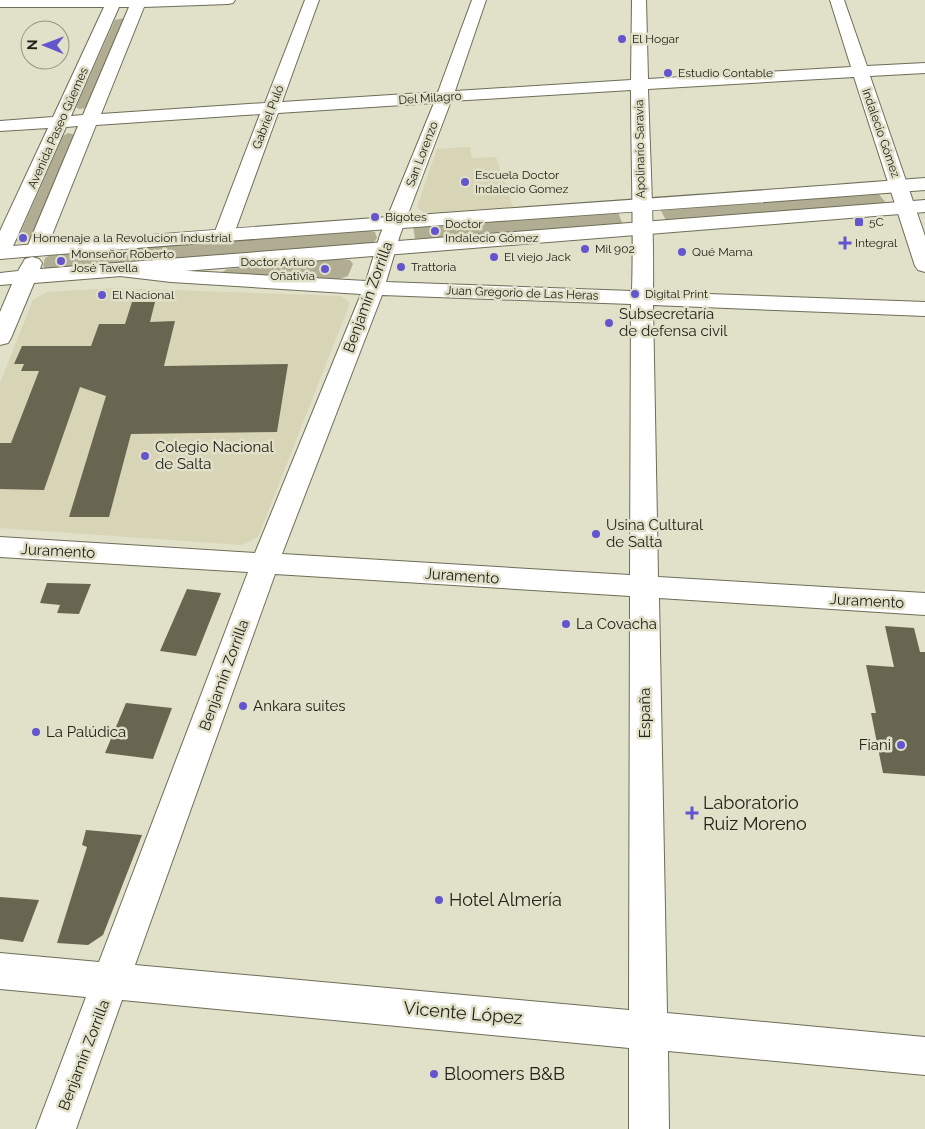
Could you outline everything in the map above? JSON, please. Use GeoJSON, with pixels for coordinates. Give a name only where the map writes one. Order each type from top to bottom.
{"type":"FeatureCollection","features":[{"type":"Feature","properties":{"kind":"street"},"geometry":{"type":"LineString","coordinates":[[0,3],[228,0]]}},
{"type":"Feature","properties":{"kind":"street","name":"Gabriel Puló"},"geometry":{"type":"LineString","coordinates":[[224,234],[312,0]]}},
{"type":"Feature","properties":{"kind":"street","name":"San Lorenzo"},"geometry":{"type":"LineString","coordinates":[[396,223],[479,0]]}},
{"type":"Feature","properties":{"kind":"street","name":"Apolinario Saravia"},"geometry":{"type":"LineString","coordinates":[[639,0],[641,206],[644,227],[642,298]]}},
{"type":"Feature","properties":{"kind":"street","name":"Indalecio Gómez"},"geometry":{"type":"LineString","coordinates":[[837,0],[904,208],[925,266]]}},
{"type":"Feature","properties":{"kind":"street","name":"Avenida Paseo Güemes"},"geometry":{"type":"LineString","coordinates":[[0,253],[114,2]]}},
{"type":"Feature","properties":{"kind":"street","name":"Avenida Paseo Güemes"},"geometry":{"type":"LineString","coordinates":[[0,338],[138,2]]}},
{"type":"Feature","properties":{"kind":"street","name":"Del Milagro"},"geometry":{"type":"LineString","coordinates":[[0,126],[640,84],[925,68]]}},
{"type":"Feature","properties":{"kind":"street"},"geometry":{"type":"LineString","coordinates":[[0,253],[224,234],[641,206],[925,184]]}},
{"type":"Feature","properties":{"kind":"street"},"geometry":{"type":"LineString","coordinates":[[0,280],[387,247],[925,206]]}},
{"type":"Feature","properties":{"kind":"street","name":"Benjamín Zorrilla"},"geometry":{"type":"LineString","coordinates":[[56,1129],[265,563],[374,288],[396,223]]}},
{"type":"Feature","properties":{"kind":"street","name":"Juan Gregorio de Las Heras"},"geometry":{"type":"LineString","coordinates":[[120,270],[170,276],[374,288],[925,309]]}},
{"type":"Feature","properties":{"kind":"street","name":"España"},"geometry":{"type":"LineString","coordinates":[[642,298],[649,1129]]}},
{"type":"Feature","properties":{"kind":"street","name":"Juramento"},"geometry":{"type":"LineString","coordinates":[[0,547],[925,604]]}},
{"type":"Feature","properties":{"kind":"street","name":"Vicente López"},"geometry":{"type":"LineString","coordinates":[[0,971],[111,983],[925,1056]]}},
{"type":"Feature","properties":{"kind":"shaded area"},"geometry":{"type":"Polygon","coordinates":[[[124,18],[127,20],[88,108],[79,109],[76,107],[115,20],[124,18]]]}},
{"type":"Feature","properties":{"kind":"shaded area"},"geometry":{"type":"Polygon","coordinates":[[[68,133],[76,135],[31,240],[19,243],[17,241],[63,136],[68,133]]]}},
{"type":"Feature","properties":{"kind":"shaded area","name":"Escuela Doctor Indalecio Gomez"},"geometry":{"type":"Polygon","coordinates":[[[470,147],[472,158],[496,157],[513,207],[424,213],[417,207],[437,149],[470,147]]]}},
{"type":"Feature","properties":{"kind":"shaded area"},"geometry":{"type":"Polygon","coordinates":[[[877,192],[887,204],[667,222],[660,209],[877,192]]]}},
{"type":"Feature","properties":{"kind":"shaded area"},"geometry":{"type":"Polygon","coordinates":[[[618,212],[623,225],[415,239],[413,226],[618,212]]]}},
{"type":"Feature","properties":{"kind":"shaded area"},"geometry":{"type":"Polygon","coordinates":[[[368,230],[375,232],[377,238],[369,244],[46,269],[43,266],[45,258],[54,253],[368,230]]]}},
{"type":"Feature","properties":{"kind":"shaded area"},"geometry":{"type":"Polygon","coordinates":[[[340,259],[350,260],[353,264],[348,276],[336,280],[221,273],[227,269],[340,259]]]}},
{"type":"Feature","properties":{"kind":"shaded area","name":"Colegio Nacional de Salta"},"geometry":{"type":"Polygon","coordinates":[[[114,288],[341,296],[350,303],[258,537],[242,545],[0,528],[0,383],[33,300],[47,292],[114,288]]]}},
{"type":"Feature","properties":{"kind":"building"},"geometry":{"type":"Polygon","coordinates":[[[132,302],[155,302],[150,322],[175,321],[164,366],[288,364],[277,432],[131,434],[109,517],[69,517],[106,396],[80,387],[44,490],[0,489],[0,443],[11,443],[39,371],[21,371],[24,364],[14,364],[22,346],[91,346],[99,324],[125,324],[132,302]]]}},
{"type":"Feature","properties":{"kind":"building"},"geometry":{"type":"Polygon","coordinates":[[[47,583],[91,584],[79,614],[57,613],[60,605],[40,603],[47,583]]]}},
{"type":"Feature","properties":{"kind":"building"},"geometry":{"type":"Polygon","coordinates":[[[187,589],[221,593],[196,656],[160,651],[187,589]]]}},
{"type":"Feature","properties":{"kind":"building"},"geometry":{"type":"Polygon","coordinates":[[[885,626],[914,628],[920,652],[925,652],[925,776],[883,773],[871,713],[876,713],[866,665],[894,667],[885,626]]]}},
{"type":"Feature","properties":{"kind":"building"},"geometry":{"type":"Polygon","coordinates":[[[126,703],[172,708],[153,759],[105,753],[126,703]]]}},
{"type":"Feature","properties":{"kind":"building"},"geometry":{"type":"Polygon","coordinates":[[[86,830],[142,835],[103,935],[88,945],[57,943],[87,847],[82,845],[86,830]]]}},
{"type":"Feature","properties":{"kind":"building"},"geometry":{"type":"Polygon","coordinates":[[[0,897],[39,900],[23,942],[0,939],[0,897]]]}},
{"type":"Feature","properties":{"kind":"place","name":"El Hogar"},"geometry":{"type":"Point","coordinates":[622,39]}},
{"type":"Feature","properties":{"kind":"place","name":"Estudio Contable"},"geometry":{"type":"Point","coordinates":[668,73]}},
{"type":"Feature","properties":{"kind":"place","name":"Escuela Doctor Indalecio Gomez"},"geometry":{"type":"Point","coordinates":[465,182]}},
{"type":"Feature","properties":{"kind":"place","name":"Bigotes"},"geometry":{"type":"Point","coordinates":[375,217]}},
{"type":"Feature","properties":{"kind":"place","name":"5C"},"geometry":{"type":"Point","coordinates":[859,222]}},
{"type":"Feature","properties":{"kind":"place","name":"Doctor Indalecio Gómez"},"geometry":{"type":"Point","coordinates":[435,231]}},
{"type":"Feature","properties":{"kind":"place","name":"Homenaje a la Revolucion Industrial"},"geometry":{"type":"Point","coordinates":[23,238]}},
{"type":"Feature","properties":{"kind":"place","name":"Integral"},"geometry":{"type":"Point","coordinates":[845,243]}},
{"type":"Feature","properties":{"kind":"place","name":"Mil 902"},"geometry":{"type":"Point","coordinates":[585,249]}},
{"type":"Feature","properties":{"kind":"place","name":"Qué Mama"},"geometry":{"type":"Point","coordinates":[682,252]}},
{"type":"Feature","properties":{"kind":"place","name":"El viejo Jack"},"geometry":{"type":"Point","coordinates":[494,257]}},
{"type":"Feature","properties":{"kind":"place","name":"Monseñor Roberto José Tavella"},"geometry":{"type":"Point","coordinates":[61,261]}},
{"type":"Feature","properties":{"kind":"place","name":"Trattoria"},"geometry":{"type":"Point","coordinates":[401,267]}},
{"type":"Feature","properties":{"kind":"place","name":"Doctor Arturo Oñativia"},"geometry":{"type":"Point","coordinates":[325,269]}},
{"type":"Feature","properties":{"kind":"place","name":"Digital Print"},"geometry":{"type":"Point","coordinates":[635,294]}},
{"type":"Feature","properties":{"kind":"place","name":"El Nacional"},"geometry":{"type":"Point","coordinates":[102,295]}},
{"type":"Feature","properties":{"kind":"place","name":"Subsecretaría de defensa civil"},"geometry":{"type":"Point","coordinates":[609,323]}},
{"type":"Feature","properties":{"kind":"place","name":"Colegio Nacional de Salta"},"geometry":{"type":"Point","coordinates":[145,456]}},
{"type":"Feature","properties":{"kind":"place","name":"Usina Cultural de Salta"},"geometry":{"type":"Point","coordinates":[596,534]}},
{"type":"Feature","properties":{"kind":"place","name":"La Covacha"},"geometry":{"type":"Point","coordinates":[566,624]}},
{"type":"Feature","properties":{"kind":"place","name":"Ankara suites"},"geometry":{"type":"Point","coordinates":[243,706]}},
{"type":"Feature","properties":{"kind":"place","name":"La Palúdica"},"geometry":{"type":"Point","coordinates":[36,732]}},
{"type":"Feature","properties":{"kind":"place","name":"Fiani"},"geometry":{"type":"Point","coordinates":[901,745]}},
{"type":"Feature","properties":{"kind":"place","name":"Laboratorio Ruiz Moreno"},"geometry":{"type":"Point","coordinates":[692,813]}},
{"type":"Feature","properties":{"kind":"place","name":"Hotel Almería"},"geometry":{"type":"Point","coordinates":[439,900]}},
{"type":"Feature","properties":{"kind":"place","name":"Bloomers B&B"},"geometry":{"type":"Point","coordinates":[434,1074]}}]}
